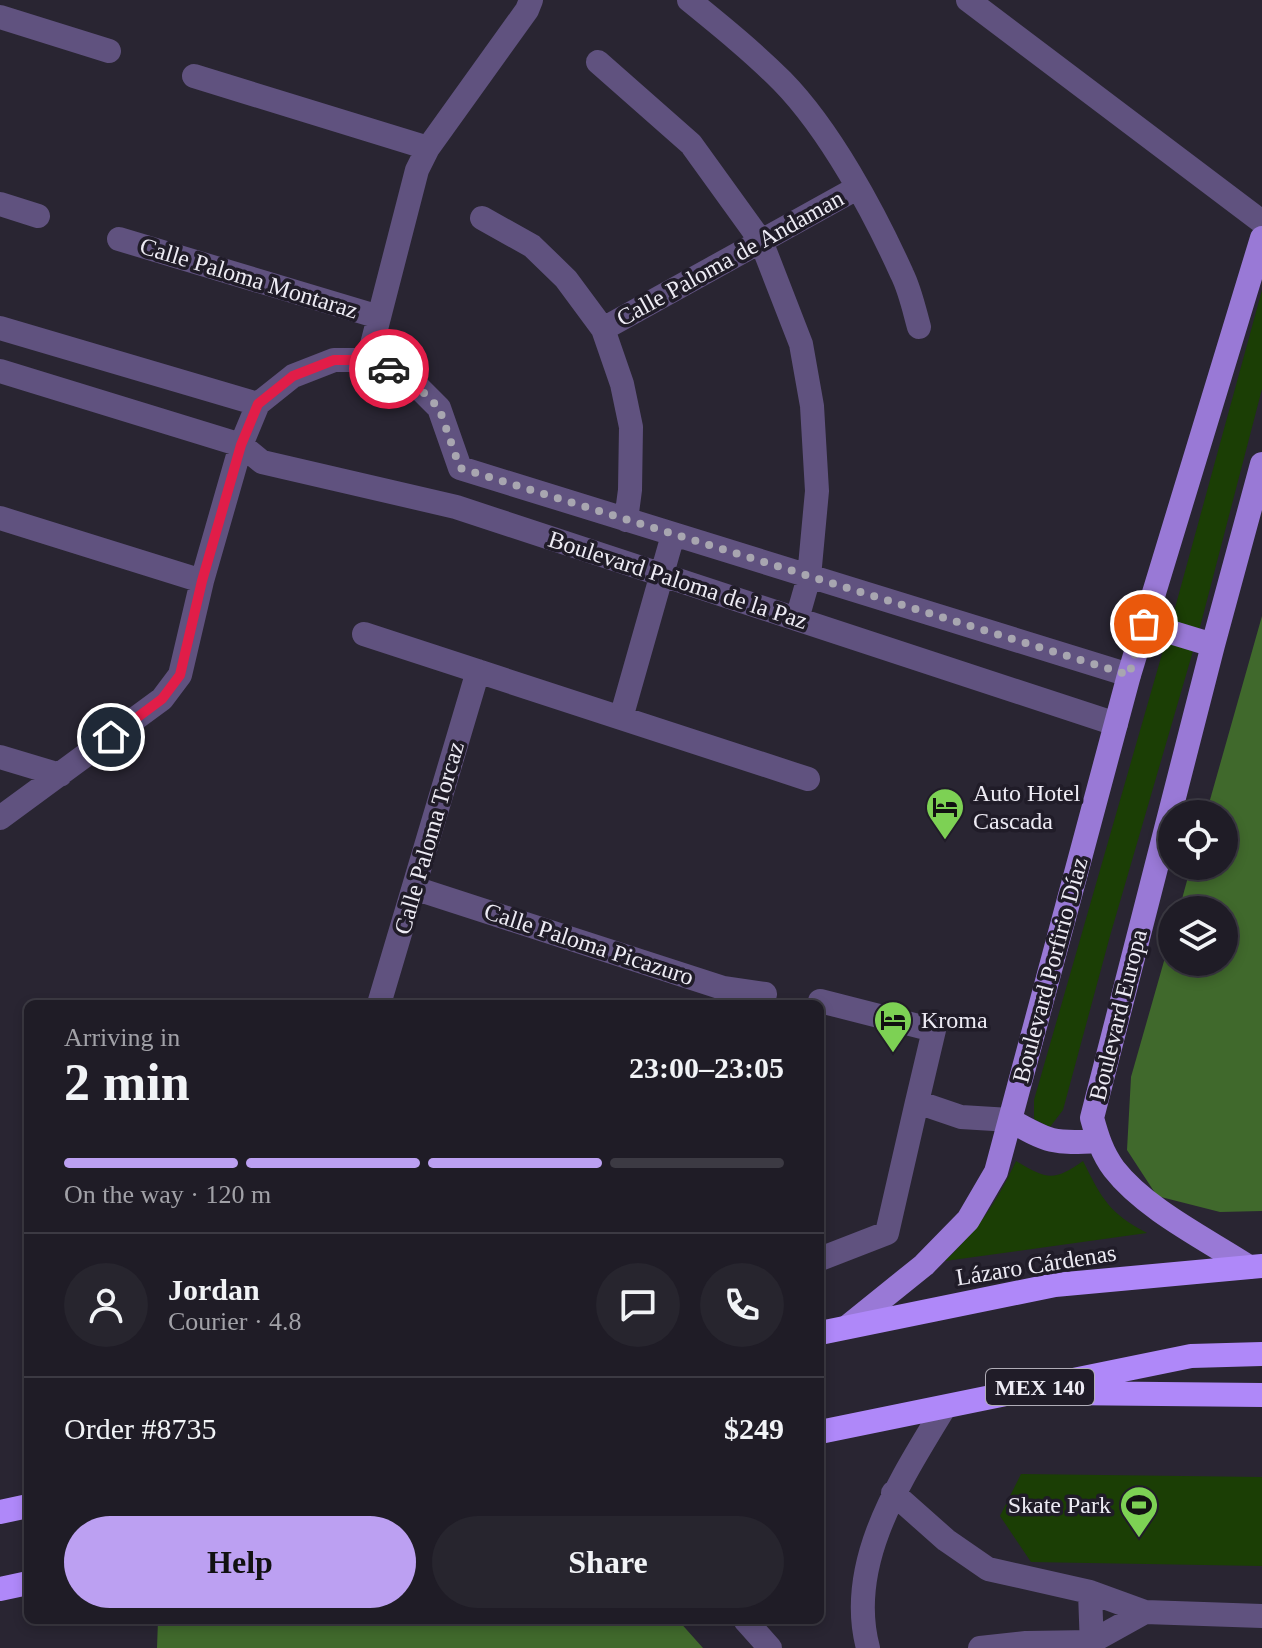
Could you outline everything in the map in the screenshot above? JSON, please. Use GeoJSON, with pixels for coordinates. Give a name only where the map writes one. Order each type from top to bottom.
{"type":"FeatureCollection","features":[{"type":"Feature","properties":{"kind":"highway","name":"Lázaro Cárdenas"},"geometry":{"type":"LineString","coordinates":[[824,1332],[1055,1285],[1256,1267]]}},
{"type":"Feature","properties":{"kind":"highway","name":"MEX 140"},"geometry":{"type":"LineString","coordinates":[[824,1431],[1191,1356],[1262,1354]]}},
{"type":"Feature","properties":{"kind":"highway"},"geometry":{"type":"LineString","coordinates":[[1013,1392],[1262,1395]]}},
{"type":"Feature","properties":{"kind":"highway"},"geometry":{"type":"LineString","coordinates":[[0,1512],[24,1507]]}},
{"type":"Feature","properties":{"kind":"highway"},"geometry":{"type":"LineString","coordinates":[[0,1589],[24,1584]]}},
{"type":"Feature","properties":{"kind":"main road","name":"Boulevard Porfirio Díaz"},"geometry":{"type":"LineString","coordinates":[[847,1327],[924,1265],[968,1220],[996,1172],[1129,675],[1262,238]]}},
{"type":"Feature","properties":{"kind":"main road","name":"Boulevard Europa"},"geometry":{"type":"LineString","coordinates":[[1098,1141],[1092,1118],[1262,464]]}},
{"type":"Feature","properties":{"kind":"main road"},"geometry":{"type":"LineString","coordinates":[[1144,624],[1213,645]]}},
{"type":"Feature","properties":{"kind":"main road"},"geometry":{"type":"LineString","coordinates":[[1010,1120],[1048,1141],[1066,1144],[1098,1141],[1114,1169],[1151,1203],[1256,1267]]}},
{"type":"Feature","properties":{"kind":"street"},"geometry":{"type":"LineString","coordinates":[[368,360],[417,170],[428,148],[527,10],[531,0]]}},
{"type":"Feature","properties":{"kind":"street"},"geometry":{"type":"LineString","coordinates":[[689,0],[784,83],[817,123],[857,188],[903,276],[919,327]]}},
{"type":"Feature","properties":{"kind":"street"},"geometry":{"type":"LineString","coordinates":[[968,0],[1262,222]]}},
{"type":"Feature","properties":{"kind":"street"},"geometry":{"type":"LineString","coordinates":[[0,17],[109,51]]}},
{"type":"Feature","properties":{"kind":"street"},"geometry":{"type":"LineString","coordinates":[[598,62],[691,144],[761,241],[801,344],[812,406],[817,491],[809,577],[797,619]]}},
{"type":"Feature","properties":{"kind":"street"},"geometry":{"type":"LineString","coordinates":[[194,76],[428,148]]}},
{"type":"Feature","properties":{"kind":"street","name":"Calle Paloma de Andaman"},"geometry":{"type":"LineString","coordinates":[[603,329],[857,188]]}},
{"type":"Feature","properties":{"kind":"street"},"geometry":{"type":"LineString","coordinates":[[0,204],[38,216]]}},
{"type":"Feature","properties":{"kind":"street"},"geometry":{"type":"LineString","coordinates":[[482,218],[532,246],[566,279],[603,329],[622,384],[631,427],[626,520]]}},
{"type":"Feature","properties":{"kind":"street","name":"Calle Paloma Montaraz"},"geometry":{"type":"LineString","coordinates":[[119,239],[379,317]]}},
{"type":"Feature","properties":{"kind":"street"},"geometry":{"type":"LineString","coordinates":[[0,328],[258,404]]}},
{"type":"Feature","properties":{"kind":"street","name":"Boulevard Paloma de la Paz"},"geometry":{"type":"LineString","coordinates":[[241,445],[258,404],[293,376],[334,360],[368,360],[408,377],[439,408],[460,468],[1129,675]]}},
{"type":"Feature","properties":{"kind":"street","name":"Boulevard Paloma de la Paz"},"geometry":{"type":"LineString","coordinates":[[0,371],[241,445],[262,462],[456,507],[1116,724]]}},
{"type":"Feature","properties":{"kind":"street"},"geometry":{"type":"LineString","coordinates":[[0,818],[162,699],[180,675],[202,581],[241,445]]}},
{"type":"Feature","properties":{"kind":"street"},"geometry":{"type":"LineString","coordinates":[[0,518],[202,581]]}},
{"type":"Feature","properties":{"kind":"street"},"geometry":{"type":"LineString","coordinates":[[621,718],[673,535]]}},
{"type":"Feature","properties":{"kind":"street"},"geometry":{"type":"LineString","coordinates":[[364,634],[808,779]]}},
{"type":"Feature","properties":{"kind":"street","name":"Calle Paloma Torcaz"},"geometry":{"type":"LineString","coordinates":[[380,1000],[478,671]]}},
{"type":"Feature","properties":{"kind":"street"},"geometry":{"type":"LineString","coordinates":[[0,757],[60,775]]}},
{"type":"Feature","properties":{"kind":"street","name":"Calle Paloma Picazuro"},"geometry":{"type":"LineString","coordinates":[[414,888],[723,988],[765,994]]}},
{"type":"Feature","properties":{"kind":"street"},"geometry":{"type":"LineString","coordinates":[[824,1002],[934,1030],[887,1233],[824,1257]]}},
{"type":"Feature","properties":{"kind":"street"},"geometry":{"type":"LineString","coordinates":[[917,1102],[961,1117],[1010,1120]]}},
{"type":"Feature","properties":{"kind":"street"},"geometry":{"type":"LineString","coordinates":[[868,1648],[862,1600],[873,1546],[893,1493],[944,1408]]}},
{"type":"Feature","properties":{"kind":"street"},"geometry":{"type":"LineString","coordinates":[[893,1493],[946,1540],[988,1569],[1090,1592],[1145,1612],[1262,1616]]}},
{"type":"Feature","properties":{"kind":"street"},"geometry":{"type":"LineString","coordinates":[[1090,1592],[1092,1645]]}},
{"type":"Feature","properties":{"kind":"street"},"geometry":{"type":"LineString","coordinates":[[980,1648],[1026,1643],[1092,1645],[1145,1612]]}},
{"type":"Feature","properties":{"kind":"street"},"geometry":{"type":"LineString","coordinates":[[749,1624],[770,1648]]}},
{"type":"Feature","properties":{"kind":"green space"},"geometry":{"type":"Polygon","coordinates":[[[1262,290],[1262,389],[1200,627],[1063,1110],[1050,1127],[1034,1119],[1034,1100],[1172,619],[1262,290]]]}},
{"type":"Feature","properties":{"kind":"green space"},"geometry":{"type":"Polygon","coordinates":[[[1262,616],[1262,1211],[1220,1212],[1157,1196],[1127,1150],[1131,1077],[1160,976],[1238,976],[1238,896],[1183,896],[1187,880],[1238,880],[1238,800],[1210,800],[1262,616]]]}},
{"type":"Feature","properties":{"kind":"green space"},"geometry":{"type":"Polygon","coordinates":[[[1016,1161],[1050,1176],[1065,1172],[1083,1161],[1108,1204],[1124,1219],[1147,1233],[945,1261],[986,1215],[1016,1161]]]}},
{"type":"Feature","properties":{"kind":"green space","name":"Skate Park"},"geometry":{"type":"Polygon","coordinates":[[[1021,1474],[1262,1477],[1262,1566],[1031,1562],[1000,1516],[1021,1474]]]}},
{"type":"Feature","properties":{"kind":"green space"},"geometry":{"type":"Polygon","coordinates":[[[158,1624],[682,1624],[703,1648],[157,1648],[158,1624]]]}},
{"type":"Feature","properties":{"kind":"way so far"},"geometry":{"type":"LineString","coordinates":[[389,369],[408,377],[439,408],[460,468],[1129,675],[1144,624]]}},
{"type":"Feature","properties":{"kind":"place","name":"Auto Hotel Cascada"},"geometry":{"type":"Point","coordinates":[945,841]}},
{"type":"Feature","properties":{"kind":"place","name":"Kroma"},"geometry":{"type":"Point","coordinates":[893,1054]}},
{"type":"Feature","properties":{"kind":"place","name":"Skate Park"},"geometry":{"type":"Point","coordinates":[1139,1539]}},
{"type":"Feature","properties":{"kind":"route"},"geometry":{"type":"LineString","coordinates":[[111,737],[162,699],[180,675],[202,581],[241,445],[258,404],[293,376],[334,360],[368,360],[389,369]]}}]}
